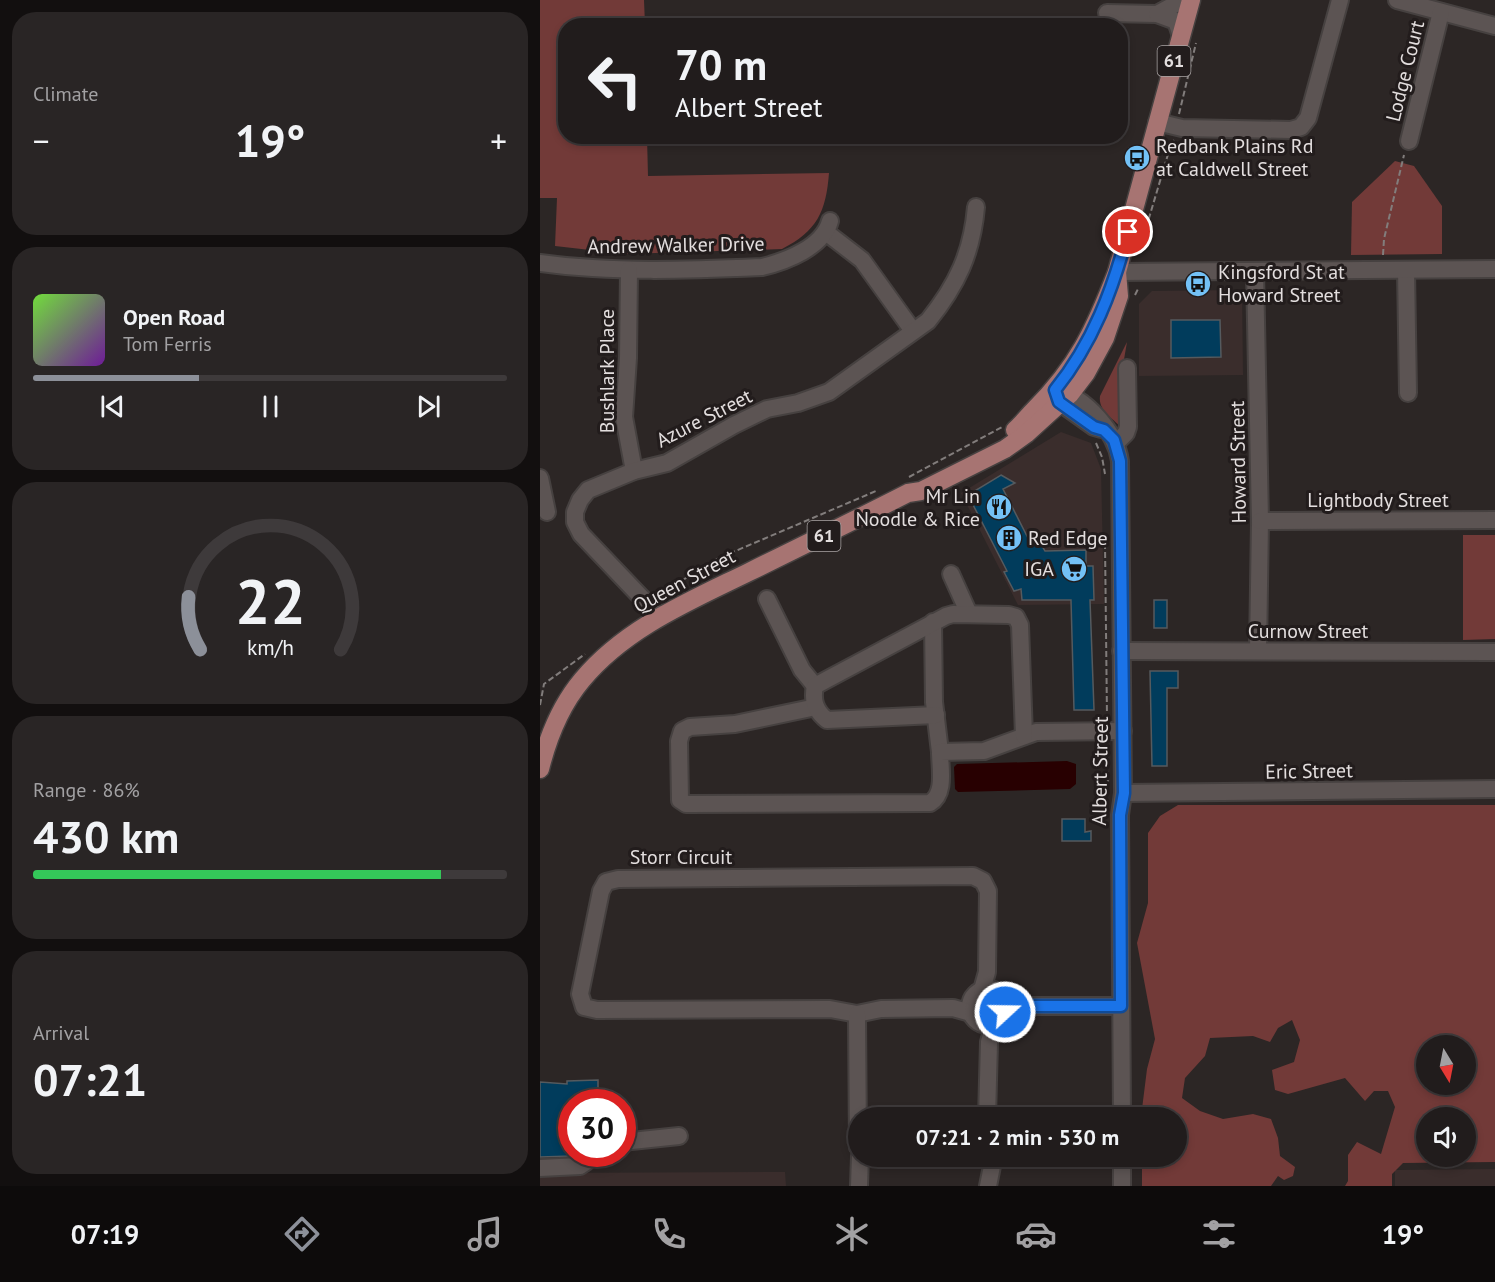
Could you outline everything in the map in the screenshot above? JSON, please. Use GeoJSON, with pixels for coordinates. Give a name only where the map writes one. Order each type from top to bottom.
{"type":"FeatureCollection","features":[{"type":"Feature","properties":{"kind":"main road","name":"61"},"geometry":{"type":"LineString","coordinates":[[1157,122],[1189,38],[1191,0]]}},
{"type":"Feature","properties":{"kind":"main road","name":"Queen Street"},"geometry":{"type":"LineString","coordinates":[[540,770],[551,732],[565,705],[582,680],[654,610],[975,454],[1011,432],[1061,395],[1086,373],[1104,338],[1119,296],[1117,272],[1157,122]]}},
{"type":"Feature","properties":{"kind":"street"},"geometry":{"type":"LineString","coordinates":[[1157,14],[1183,0]]}},
{"type":"Feature","properties":{"kind":"street"},"geometry":{"type":"LineString","coordinates":[[1157,122],[1177,127],[1291,130],[1300,127],[1308,118],[1340,0]]}},
{"type":"Feature","properties":{"kind":"street"},"geometry":{"type":"LineString","coordinates":[[1397,0],[1495,26]]}},
{"type":"Feature","properties":{"kind":"street","name":"Lodge Court"},"geometry":{"type":"LineString","coordinates":[[1409,141],[1441,12]]}},
{"type":"Feature","properties":{"kind":"street"},"geometry":{"type":"LineString","coordinates":[[1107,13],[1157,14],[1176,21],[1189,38]]}},
{"type":"Feature","properties":{"kind":"street","name":"Azure Street"},"geometry":{"type":"LineString","coordinates":[[574,512],[588,490],[634,471],[667,463],[767,409],[798,403],[829,392],[928,321],[956,278],[974,235],[976,207]]}},
{"type":"Feature","properties":{"kind":"street","name":"Andrew Walker Drive"},"geometry":{"type":"LineString","coordinates":[[540,263],[628,270],[762,267],[782,262],[829,227],[838,239],[862,260],[913,331]]}},
{"type":"Feature","properties":{"kind":"street"},"geometry":{"type":"LineString","coordinates":[[1117,272],[1145,280],[1256,271],[1495,269]]}},
{"type":"Feature","properties":{"kind":"street","name":"Bushlark Place"},"geometry":{"type":"LineString","coordinates":[[628,270],[628,358],[624,417],[634,471]]}},
{"type":"Feature","properties":{"kind":"street"},"geometry":{"type":"LineString","coordinates":[[1406,270],[1408,393]]}},
{"type":"Feature","properties":{"kind":"street","name":"Howard Street"},"geometry":{"type":"LineString","coordinates":[[1256,271],[1260,521],[1258,651]]}},
{"type":"Feature","properties":{"kind":"street"},"geometry":{"type":"LineString","coordinates":[[1061,395],[1101,419],[1104,430],[1116,443],[1126,433],[1128,427],[1127,368]]}},
{"type":"Feature","properties":{"kind":"street","name":"Albert Street"},"geometry":{"type":"LineString","coordinates":[[1116,443],[1120,461],[1124,793],[1120,815],[1122,1107]]}},
{"type":"Feature","properties":{"kind":"street"},"geometry":{"type":"LineString","coordinates":[[540,478],[543,513],[574,512],[575,522],[581,534],[654,610]]}},
{"type":"Feature","properties":{"kind":"street","name":"Lightbody Street"},"geometry":{"type":"LineString","coordinates":[[1260,521],[1495,520]]}},
{"type":"Feature","properties":{"kind":"street"},"geometry":{"type":"LineString","coordinates":[[951,574],[969,614]]}},
{"type":"Feature","properties":{"kind":"street"},"geometry":{"type":"LineString","coordinates":[[767,599],[802,670],[815,686]]}},
{"type":"Feature","properties":{"kind":"street"},"geometry":{"type":"LineString","coordinates":[[815,686],[952,614],[1017,617],[1020,625],[1024,736]]}},
{"type":"Feature","properties":{"kind":"street"},"geometry":{"type":"LineString","coordinates":[[816,707],[735,724],[690,727],[682,731],[679,741],[680,800],[686,804],[930,803],[937,799],[940,792],[940,752],[934,702],[933,622]]}},
{"type":"Feature","properties":{"kind":"street","name":"Curnow Street"},"geometry":{"type":"LineString","coordinates":[[1121,651],[1495,652]]}},
{"type":"Feature","properties":{"kind":"street"},"geometry":{"type":"LineString","coordinates":[[815,686],[813,696],[816,707],[827,720],[936,715]]}},
{"type":"Feature","properties":{"kind":"street"},"geometry":{"type":"LineString","coordinates":[[940,752],[984,751],[1036,732],[1123,731]]}},
{"type":"Feature","properties":{"kind":"street","name":"Eric Street"},"geometry":{"type":"LineString","coordinates":[[1124,793],[1495,789]]}},
{"type":"Feature","properties":{"kind":"street","name":"Storr Circuit"},"geometry":{"type":"LineString","coordinates":[[973,876],[983,881],[988,891],[988,1007],[881,1009],[857,1014],[830,1009],[597,1010],[584,1007],[580,994],[601,891],[606,882],[618,879],[973,876]]}},
{"type":"Feature","properties":{"kind":"street"},"geometry":{"type":"LineString","coordinates":[[987,1107],[988,1007],[1121,1006]]}},
{"type":"Feature","properties":{"kind":"street"},"geometry":{"type":"LineString","coordinates":[[857,1014],[858,1107]]}},
{"type":"Feature","properties":{"kind":"street"},"geometry":{"type":"LineString","coordinates":[[636,1141],[679,1136]]}},
{"type":"Feature","properties":{"kind":"street"},"geometry":{"type":"LineString","coordinates":[[540,1168],[560,1167]]}},
{"type":"Feature","properties":{"kind":"street"},"geometry":{"type":"LineString","coordinates":[[859,1186],[860,1167]]}},
{"type":"Feature","properties":{"kind":"street"},"geometry":{"type":"LineString","coordinates":[[988,1186],[992,1167]]}},
{"type":"Feature","properties":{"kind":"street"},"geometry":{"type":"LineString","coordinates":[[1122,1167],[1122,1186]]}},
{"type":"Feature","properties":{"kind":"path"},"geometry":{"type":"LineString","coordinates":[[1142,236],[1150,219],[1177,127],[1189,38]]}},
{"type":"Feature","properties":{"kind":"path"},"geometry":{"type":"LineString","coordinates":[[1382,270],[1384,239],[1409,141]]}},
{"type":"Feature","properties":{"kind":"path"},"geometry":{"type":"LineString","coordinates":[[1379,239],[1384,239]]}},
{"type":"Feature","properties":{"kind":"path"},"geometry":{"type":"LineString","coordinates":[[909,485],[1004,426]]}},
{"type":"Feature","properties":{"kind":"path"},"geometry":{"type":"LineString","coordinates":[[654,610],[712,561],[878,490]]}},
{"type":"Feature","properties":{"kind":"path"},"geometry":{"type":"LineString","coordinates":[[540,705],[544,684],[586,653]]}},
{"type":"Feature","properties":{"kind":"shaded area"},"geometry":{"type":"Polygon","coordinates":[[[540,0],[644,0],[645,18],[558,18],[558,144],[647,144],[648,176],[829,173],[825,199],[817,219],[804,235],[782,249],[625,254],[555,246],[557,198],[540,198],[540,0]]]}},
{"type":"Feature","properties":{"kind":"shaded area"},"geometry":{"type":"Polygon","coordinates":[[[1395,161],[1414,166],[1442,206],[1442,254],[1351,255],[1352,202],[1395,161]]]}},
{"type":"Feature","properties":{"kind":"shaded area"},"geometry":{"type":"Polygon","coordinates":[[[1242,290],[1243,375],[1139,376],[1139,304],[1152,291],[1242,290]]]}},
{"type":"Feature","properties":{"kind":"shaded area"},"geometry":{"type":"Polygon","coordinates":[[[1127,342],[1122,371],[1121,427],[1103,410],[1100,396],[1127,342]]]}},
{"type":"Feature","properties":{"kind":"shaded area"},"geometry":{"type":"Polygon","coordinates":[[[1061,432],[1091,443],[1101,469],[1104,604],[1018,605],[961,493],[1061,432]]]}},
{"type":"Feature","properties":{"kind":"shaded area"},"geometry":{"type":"Polygon","coordinates":[[[1463,535],[1495,535],[1495,639],[1463,640],[1463,535]]]}},
{"type":"Feature","properties":{"kind":"shaded area"},"geometry":{"type":"Polygon","coordinates":[[[1067,761],[1076,764],[1076,784],[1070,789],[958,792],[955,789],[954,767],[957,764],[1067,761]]]}},
{"type":"Feature","properties":{"kind":"shaded area"},"geometry":{"type":"Polygon","coordinates":[[[1178,805],[1495,805],[1495,1162],[1476,1162],[1476,1107],[1416,1107],[1416,1163],[1403,1163],[1392,1174],[1392,1186],[1345,1186],[1348,1181],[1348,1155],[1357,1142],[1381,1154],[1395,1107],[1388,1091],[1374,1091],[1365,1101],[1345,1078],[1288,1094],[1275,1090],[1272,1070],[1294,1062],[1300,1040],[1292,1020],[1278,1028],[1270,1042],[1253,1036],[1210,1038],[1205,1056],[1185,1078],[1182,1098],[1200,1111],[1223,1119],[1253,1114],[1271,1119],[1278,1138],[1280,1156],[1295,1167],[1293,1176],[1284,1180],[1278,1176],[1271,1186],[1142,1186],[1142,1167],[1187,1167],[1187,1107],[1142,1107],[1147,1069],[1155,1039],[1137,943],[1148,903],[1148,833],[1160,816],[1178,805]]]}},
{"type":"Feature","properties":{"kind":"shaded area"},"geometry":{"type":"Polygon","coordinates":[[[1495,1169],[1495,1186],[1395,1186],[1395,1170],[1495,1169]]]}},
{"type":"Feature","properties":{"kind":"shaded area"},"geometry":{"type":"Polygon","coordinates":[[[785,1172],[786,1186],[540,1186],[540,1173],[785,1172]]]}},
{"type":"Feature","properties":{"kind":"building"},"geometry":{"type":"Polygon","coordinates":[[[1171,320],[1220,320],[1221,357],[1171,358],[1171,320]]]}},
{"type":"Feature","properties":{"kind":"building","name":"Red Edge"},"geometry":{"type":"Polygon","coordinates":[[[1001,475],[1015,483],[1003,489],[1029,540],[1036,536],[1045,551],[1086,550],[1086,566],[1093,566],[1094,600],[1090,600],[1094,710],[1074,710],[1071,600],[1022,600],[1021,589],[1014,591],[1004,572],[1007,571],[968,495],[1001,475]]]}},
{"type":"Feature","properties":{"kind":"building"},"geometry":{"type":"Polygon","coordinates":[[[1154,600],[1167,600],[1167,628],[1154,628],[1154,600]]]}},
{"type":"Feature","properties":{"kind":"building"},"geometry":{"type":"Polygon","coordinates":[[[1150,671],[1178,671],[1178,688],[1167,688],[1167,766],[1152,766],[1150,671]]]}},
{"type":"Feature","properties":{"kind":"building"},"geometry":{"type":"Polygon","coordinates":[[[1062,819],[1085,819],[1085,832],[1091,831],[1091,841],[1062,841],[1062,819]]]}},
{"type":"Feature","properties":{"kind":"building"},"geometry":{"type":"Polygon","coordinates":[[[598,1080],[598,1089],[558,1089],[558,1156],[540,1157],[540,1082],[567,1084],[567,1081],[598,1080]]]}},
{"type":"Feature","properties":{"kind":"place","name":"Redbank Plains Rd at Caldwell Street"},"geometry":{"type":"Point","coordinates":[1137,158]}},
{"type":"Feature","properties":{"kind":"place","name":"Kingsford St at Howard Street"},"geometry":{"type":"Point","coordinates":[1198,284]}},
{"type":"Feature","properties":{"kind":"place","name":"Mr Lin Noodle & Rice"},"geometry":{"type":"Point","coordinates":[999,507]}},
{"type":"Feature","properties":{"kind":"place","name":"Red Edge"},"geometry":{"type":"Point","coordinates":[1009,538]}},
{"type":"Feature","properties":{"kind":"place","name":"IGA"},"geometry":{"type":"Point","coordinates":[1074,569]}},
{"type":"Feature","properties":{"kind":"route"},"geometry":{"type":"LineString","coordinates":[[1005,1012],[1005,1002],[1022,1006],[1121,1006],[1120,815],[1124,793],[1120,461],[1118,447],[1114,440],[1104,430],[1094,427],[1059,402],[1055,390],[1070,371],[1094,330],[1117,272],[1128,232]]}}]}
